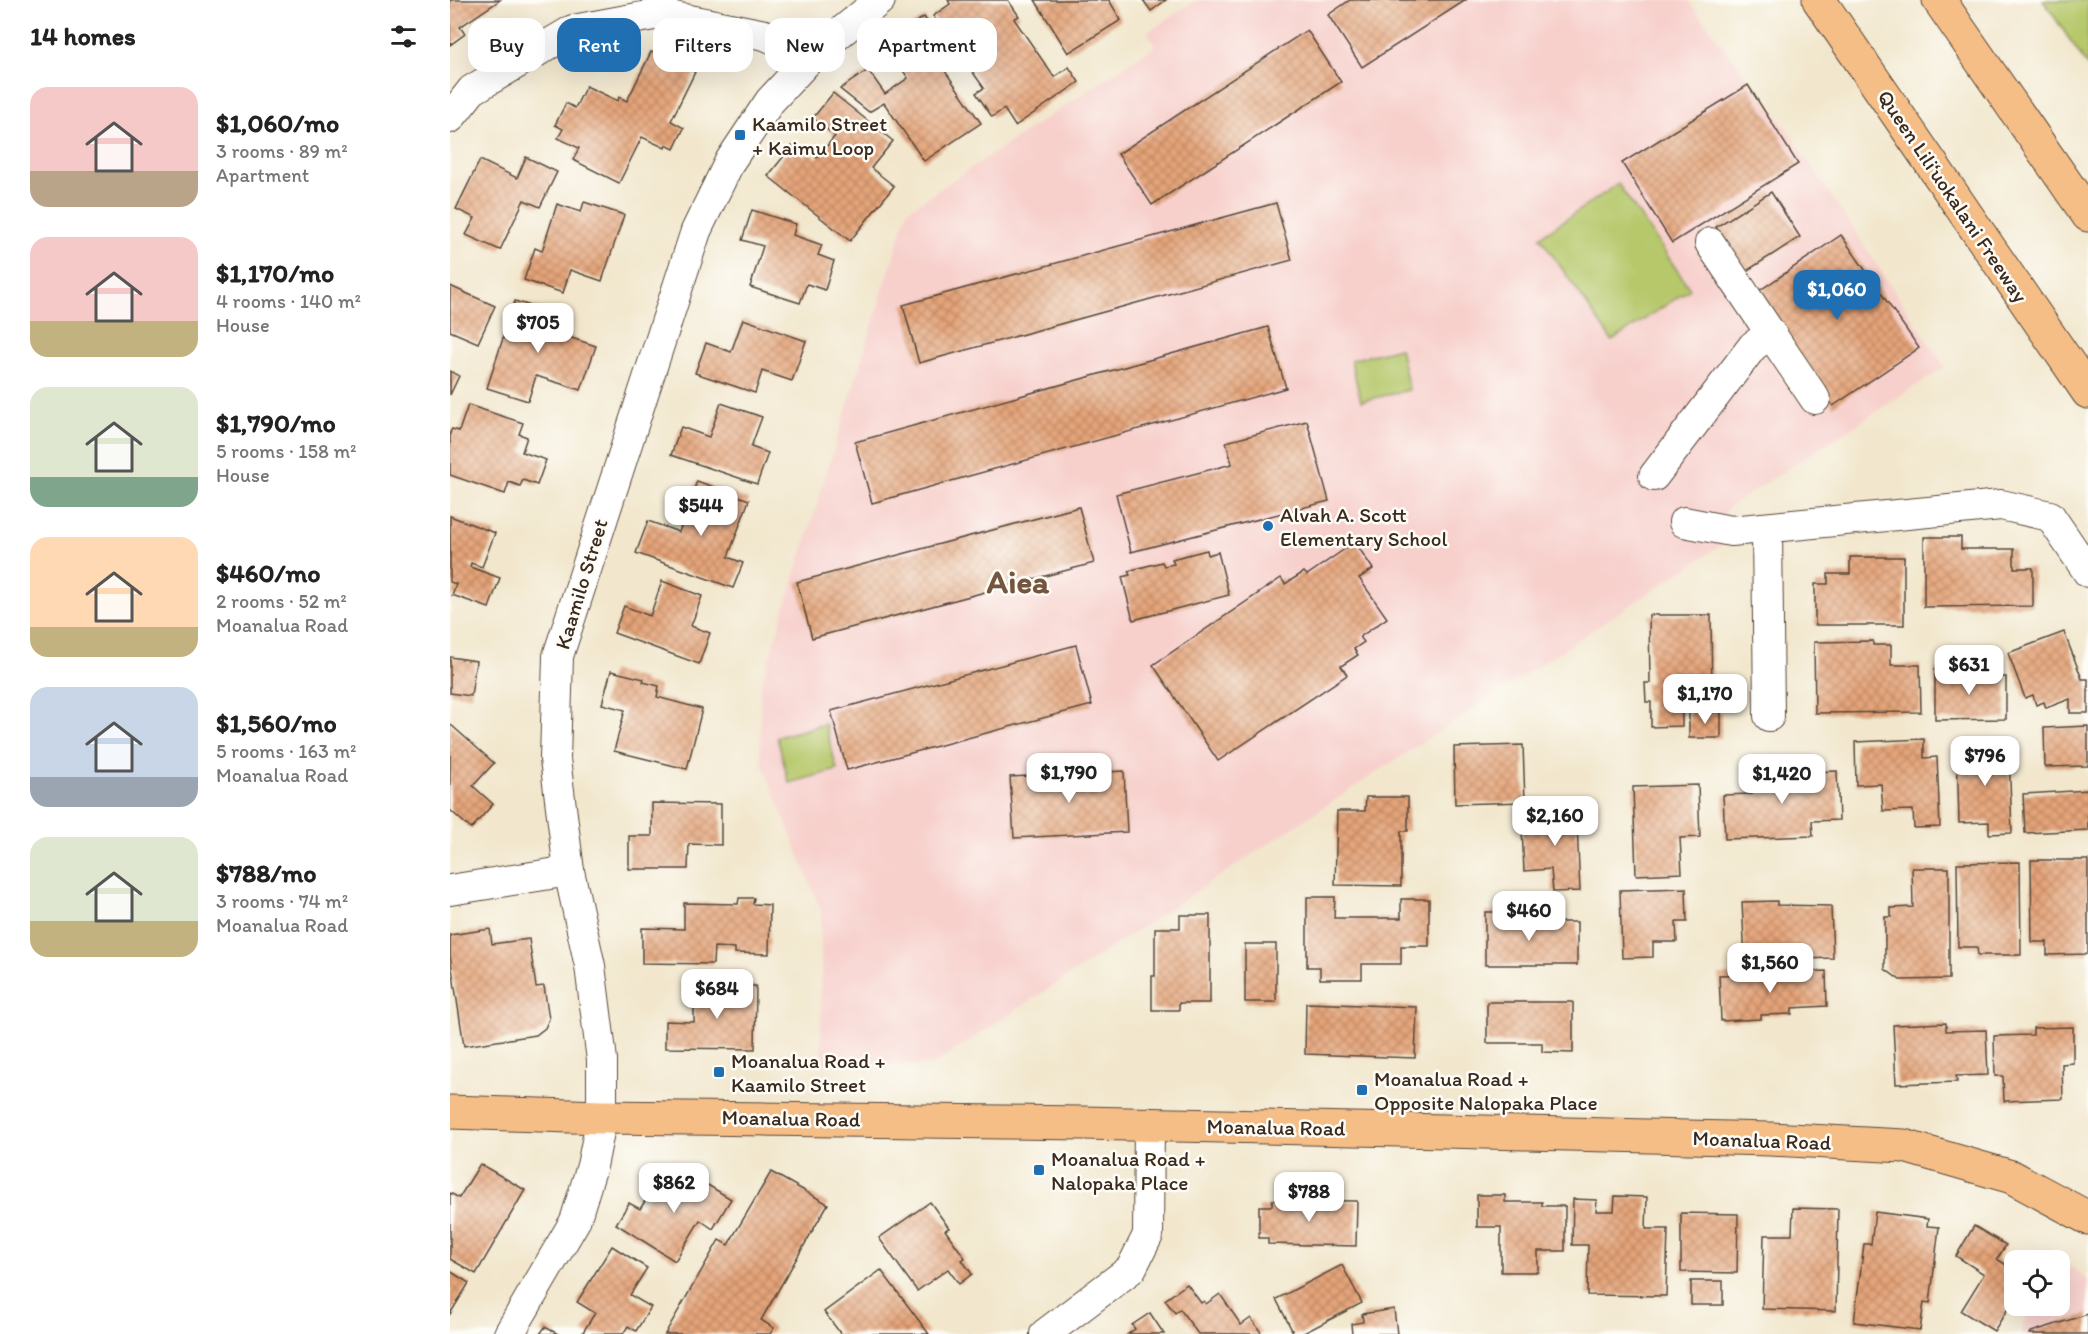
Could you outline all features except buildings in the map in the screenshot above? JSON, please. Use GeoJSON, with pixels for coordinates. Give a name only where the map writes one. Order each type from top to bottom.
{"type":"FeatureCollection","features":[{"type":"Feature","properties":{"kind":"main road","name":"Queen Liliʻuokalani Freeway"},"geometry":{"type":"LineString","coordinates":[[1819,0],[2088,393]]}},
{"type":"Feature","properties":{"kind":"main road"},"geometry":{"type":"LineString","coordinates":[[1940,0],[2088,215]]}},
{"type":"Feature","properties":{"kind":"main road","name":"Moanalua Road"},"geometry":{"type":"LineString","coordinates":[[450,1112],[602,1117],[1149,1124],[1770,1139],[1904,1146],[2012,1178],[2088,1218]]}},
{"type":"Feature","properties":{"kind":"street","name":"Kaamilo Street"},"geometry":{"type":"LineString","coordinates":[[845,29],[880,0]]}},
{"type":"Feature","properties":{"kind":"street"},"geometry":{"type":"LineString","coordinates":[[450,118],[472,90],[573,30],[659,14],[765,35]]}},
{"type":"Feature","properties":{"kind":"street","name":"Kaamilo Street"},"geometry":{"type":"LineString","coordinates":[[508,1334],[575,1221],[592,1166],[602,1117],[602,1060],[590,966],[569,871],[555,759],[558,656],[696,231],[737,151],[770,101],[797,72]]}},
{"type":"Feature","properties":{"kind":"street"},"geometry":{"type":"LineString","coordinates":[[1710,243],[1815,399]]}},
{"type":"Feature","properties":{"kind":"street"},"geometry":{"type":"LineString","coordinates":[[1654,476],[1753,346],[1771,334]]}},
{"type":"Feature","properties":{"kind":"street"},"geometry":{"type":"LineString","coordinates":[[1684,522],[1731,531],[2001,505],[2050,516],[2088,572]]}},
{"type":"Feature","properties":{"kind":"street"},"geometry":{"type":"LineString","coordinates":[[1767,528],[1769,716]]}},
{"type":"Feature","properties":{"kind":"street"},"geometry":{"type":"LineString","coordinates":[[450,890],[569,871]]}},
{"type":"Feature","properties":{"kind":"street"},"geometry":{"type":"LineString","coordinates":[[1052,1332],[1131,1269],[1148,1235],[1149,1124]]}},
{"type":"Feature","properties":{"kind":"shaded area","name":"Alvah A. Scott Elementary School"},"geometry":{"type":"Polygon","coordinates":[[[1197,0],[1688,0],[1786,128],[1945,367],[1726,509],[1726,542],[933,1065],[821,1063],[821,911],[761,760],[760,688],[908,210],[1155,46],[1147,32],[1197,0]]]}},
{"type":"Feature","properties":{"kind":"shaded area"},"geometry":{"type":"Polygon","coordinates":[[[2070,1266],[2088,1280],[2088,1334],[2021,1334],[2026,1316],[2070,1316],[2070,1266]]]}},
{"type":"Feature","properties":{"kind":"green space"},"geometry":{"type":"Polygon","coordinates":[[[2043,0],[2088,0],[2088,67],[2043,0]]]}},
{"type":"Feature","properties":{"kind":"green space"},"geometry":{"type":"Polygon","coordinates":[[[1618,184],[1690,289],[1612,341],[1540,237],[1618,184]]]}},
{"type":"Feature","properties":{"kind":"green space"},"geometry":{"type":"Polygon","coordinates":[[[1400,348],[1409,390],[1361,401],[1351,360],[1400,348]]]}},
{"type":"Feature","properties":{"kind":"green space"},"geometry":{"type":"Polygon","coordinates":[[[825,724],[837,770],[789,783],[777,737],[825,724]]]}},
{"type":"Feature","properties":{"kind":"place","name":"Kaamilo Street + Kaimu Loop"},"geometry":{"type":"Point","coordinates":[740,135]}},
{"type":"Feature","properties":{"kind":"place","name":"Alvah A. Scott Elementary School"},"geometry":{"type":"Point","coordinates":[1268,526]}},
{"type":"Feature","properties":{"kind":"place","name":"Moanalua Road + Kaamilo Street"},"geometry":{"type":"Point","coordinates":[719,1072]}},
{"type":"Feature","properties":{"kind":"place","name":"Moanalua Road + Opposite Nalopaka Place"},"geometry":{"type":"Point","coordinates":[1362,1090]}},
{"type":"Feature","properties":{"kind":"place","name":"Moanalua Road + Nalopaka Place"},"geometry":{"type":"Point","coordinates":[1039,1170]}},
{"type":"Feature","properties":{"kind":"district","name":"Aiea"},"geometry":{"type":"Point","coordinates":[1018,581]}}]}
